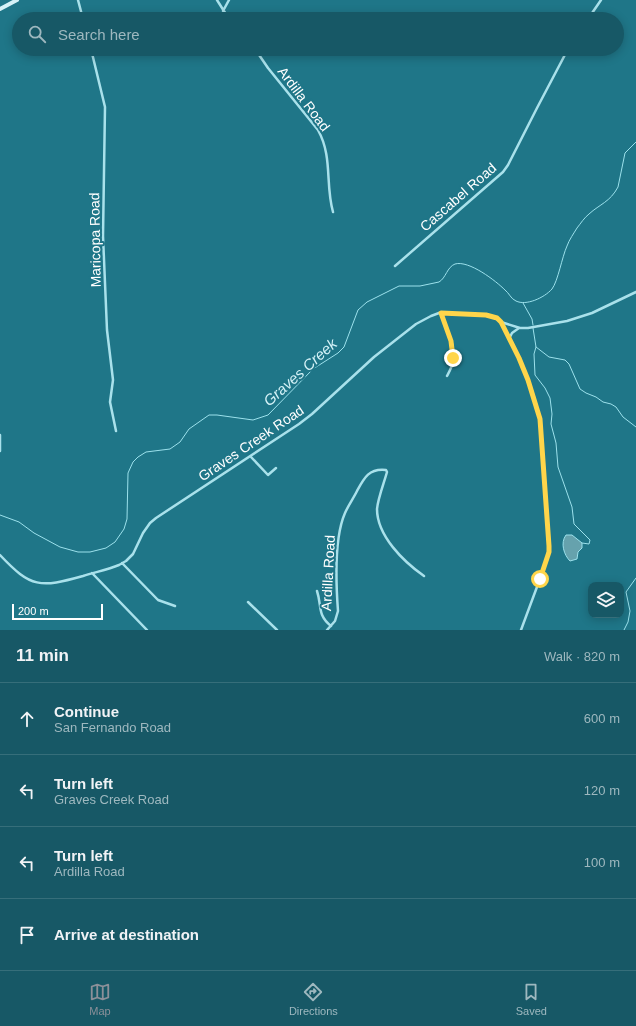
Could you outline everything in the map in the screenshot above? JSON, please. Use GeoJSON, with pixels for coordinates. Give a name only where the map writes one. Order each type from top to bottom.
{"type":"FeatureCollection","features":[{"type":"Feature","properties":{"kind":"street"},"geometry":{"type":"LineString","coordinates":[[0,9],[17,0]]}},
{"type":"Feature","properties":{"kind":"street"},"geometry":{"type":"LineString","coordinates":[[78,0],[81,12]]}},
{"type":"Feature","properties":{"kind":"street"},"geometry":{"type":"LineString","coordinates":[[217,0],[223,11]]}},
{"type":"Feature","properties":{"kind":"street"},"geometry":{"type":"LineString","coordinates":[[223,11],[229,0]]}},
{"type":"Feature","properties":{"kind":"street"},"geometry":{"type":"LineString","coordinates":[[592,12],[600,0]]}},
{"type":"Feature","properties":{"kind":"street","name":"Maricopa Road"},"geometry":{"type":"LineString","coordinates":[[93,56],[105,108],[104,243],[107,330],[112,380],[110,402],[116,431]]}},
{"type":"Feature","properties":{"kind":"street","name":"Ardilla Road"},"geometry":{"type":"LineString","coordinates":[[260,56],[323,138],[328,160],[328,189],[333,212]]}},
{"type":"Feature","properties":{"kind":"street","name":"Cascabel Road"},"geometry":{"type":"LineString","coordinates":[[395,266],[503,172],[564,56]]}},
{"type":"Feature","properties":{"kind":"street","name":"Graves Creek Road"},"geometry":{"type":"LineString","coordinates":[[0,555],[26,579],[39,583],[61,582],[111,568],[122,563],[133,554],[139,538],[150,523],[292,429],[312,414],[356,372],[416,324],[431,316],[441,313],[486,315],[520,328],[568,321],[593,313],[636,292]]}},
{"type":"Feature","properties":{"kind":"street"},"geometry":{"type":"LineString","coordinates":[[441,313],[451,341],[453,354],[453,361],[447,376]]}},
{"type":"Feature","properties":{"kind":"street"},"geometry":{"type":"LineString","coordinates":[[501,322],[510,338],[528,380],[540,419],[549,546],[547,560],[521,630]]}},
{"type":"Feature","properties":{"kind":"street"},"geometry":{"type":"LineString","coordinates":[[510,338],[512,333],[520,328]]}},
{"type":"Feature","properties":{"kind":"street"},"geometry":{"type":"LineString","coordinates":[[0,435],[0,451]]}},
{"type":"Feature","properties":{"kind":"street"},"geometry":{"type":"LineString","coordinates":[[251,456],[268,475],[276,468]]}},
{"type":"Feature","properties":{"kind":"street","name":"Ardilla Road"},"geometry":{"type":"LineString","coordinates":[[327,630],[335,621],[338,611],[338,538],[344,514],[364,477],[373,471],[380,469],[386,470],[387,472],[377,508],[379,523],[385,536],[403,559],[424,576]]}},
{"type":"Feature","properties":{"kind":"street"},"geometry":{"type":"LineString","coordinates":[[122,563],[158,600],[175,606]]}},
{"type":"Feature","properties":{"kind":"street"},"geometry":{"type":"LineString","coordinates":[[92,573],[147,630]]}},
{"type":"Feature","properties":{"kind":"street"},"geometry":{"type":"LineString","coordinates":[[317,591],[320,613],[325,621],[331,626]]}},
{"type":"Feature","properties":{"kind":"street"},"geometry":{"type":"LineString","coordinates":[[248,602],[276,630]]}},
{"type":"Feature","properties":{"kind":"water"},"geometry":{"type":"Polygon","coordinates":[[[566,535],[572,535],[582,543],[582,548],[578,552],[577,559],[570,561],[566,556],[563,542],[566,535]]]}},
{"type":"Feature","properties":{"kind":"waterway","name":"Graves Creek"},"geometry":{"type":"LineString","coordinates":[[0,515],[19,522],[34,533],[60,547],[78,552],[90,552],[106,548],[115,542],[124,529],[127,519],[128,473],[133,462],[138,457],[146,452],[170,449],[180,442],[189,429],[209,415],[253,420],[268,415],[313,369],[338,353],[344,347],[358,310],[367,302],[399,286],[420,286],[439,282],[452,265],[455,264],[467,265],[482,272],[501,286],[516,301],[530,302],[544,295],[549,292],[554,285],[563,256],[570,239],[577,228],[587,216],[615,192],[618,187],[625,153],[636,142]]}},
{"type":"Feature","properties":{"kind":"waterway"},"geometry":{"type":"LineString","coordinates":[[523,303],[532,319],[533,325]]}},
{"type":"Feature","properties":{"kind":"waterway"},"geometry":{"type":"LineString","coordinates":[[533,328],[536,347],[534,354],[535,375],[545,388],[550,398],[552,414],[551,424],[556,443],[558,467],[572,507],[574,524],[590,540],[589,544],[582,543]]}},
{"type":"Feature","properties":{"kind":"waterway"},"geometry":{"type":"LineString","coordinates":[[536,347],[549,357],[565,360],[569,364],[580,389],[603,402],[616,407],[623,417],[636,427]]}},
{"type":"Feature","properties":{"kind":"waterway"},"geometry":{"type":"LineString","coordinates":[[624,630],[628,622],[630,611],[626,592],[636,578]]}},
{"type":"Feature","properties":{"kind":"route"},"geometry":{"type":"LineString","coordinates":[[453,358],[451,341],[441,313],[486,315],[494,317],[501,322],[510,338],[528,380],[540,419],[549,546],[547,560],[540,579]]}}]}
